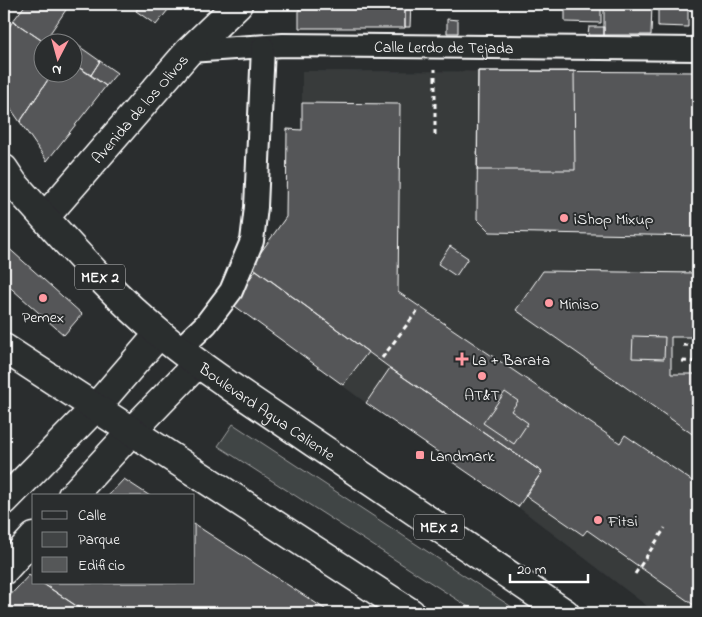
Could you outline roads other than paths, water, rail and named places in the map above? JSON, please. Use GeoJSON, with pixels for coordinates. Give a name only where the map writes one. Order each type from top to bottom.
{"type":"FeatureCollection","features":[{"type":"Feature","properties":{"kind":"main road","name":"Avenida de los Olivos"},"geometry":{"type":"LineString","coordinates":[[44,217],[189,51],[238,4]]}},
{"type":"Feature","properties":{"kind":"main road","name":"Boulevard Agua Caliente"},"geometry":{"type":"LineString","coordinates":[[4,169],[14,184],[99,277],[179,349],[565,613]]}},
{"type":"Feature","properties":{"kind":"main road"},"geometry":{"type":"LineString","coordinates":[[4,348],[411,613]]}},
{"type":"Feature","properties":{"kind":"main road"},"geometry":{"type":"LineString","coordinates":[[4,501],[96,407],[179,349]]}},
{"type":"Feature","properties":{"kind":"main road"},"geometry":{"type":"LineString","coordinates":[[74,494],[131,432],[179,349]]}},
{"type":"Feature","properties":{"kind":"main road"},"geometry":{"type":"LineString","coordinates":[[4,570],[32,539]]}},
{"type":"Feature","properties":{"kind":"street","name":"Calle Lerdo de Tejada"},"geometry":{"type":"LineString","coordinates":[[189,51],[283,45],[698,50]]}},
{"type":"Feature","properties":{"kind":"street"},"geometry":{"type":"LineString","coordinates":[[179,349],[206,324],[231,291],[252,241],[256,207],[263,47]]}},
{"type":"Feature","properties":{"kind":"place","name":"iShop Mixup"},"geometry":{"type":"Point","coordinates":[564,218]}},
{"type":"Feature","properties":{"kind":"place","name":"Pemex"},"geometry":{"type":"Point","coordinates":[43,298]}},
{"type":"Feature","properties":{"kind":"place","name":"Miniso"},"geometry":{"type":"Point","coordinates":[549,303]}},
{"type":"Feature","properties":{"kind":"place","name":"La + Barata"},"geometry":{"type":"Point","coordinates":[462,359]}},
{"type":"Feature","properties":{"kind":"place","name":"AT&T"},"geometry":{"type":"Point","coordinates":[482,376]}},
{"type":"Feature","properties":{"kind":"place","name":"Landmark"},"geometry":{"type":"Point","coordinates":[420,455]}},
{"type":"Feature","properties":{"kind":"place","name":"Fitsi"},"geometry":{"type":"Point","coordinates":[598,520]}}]}
